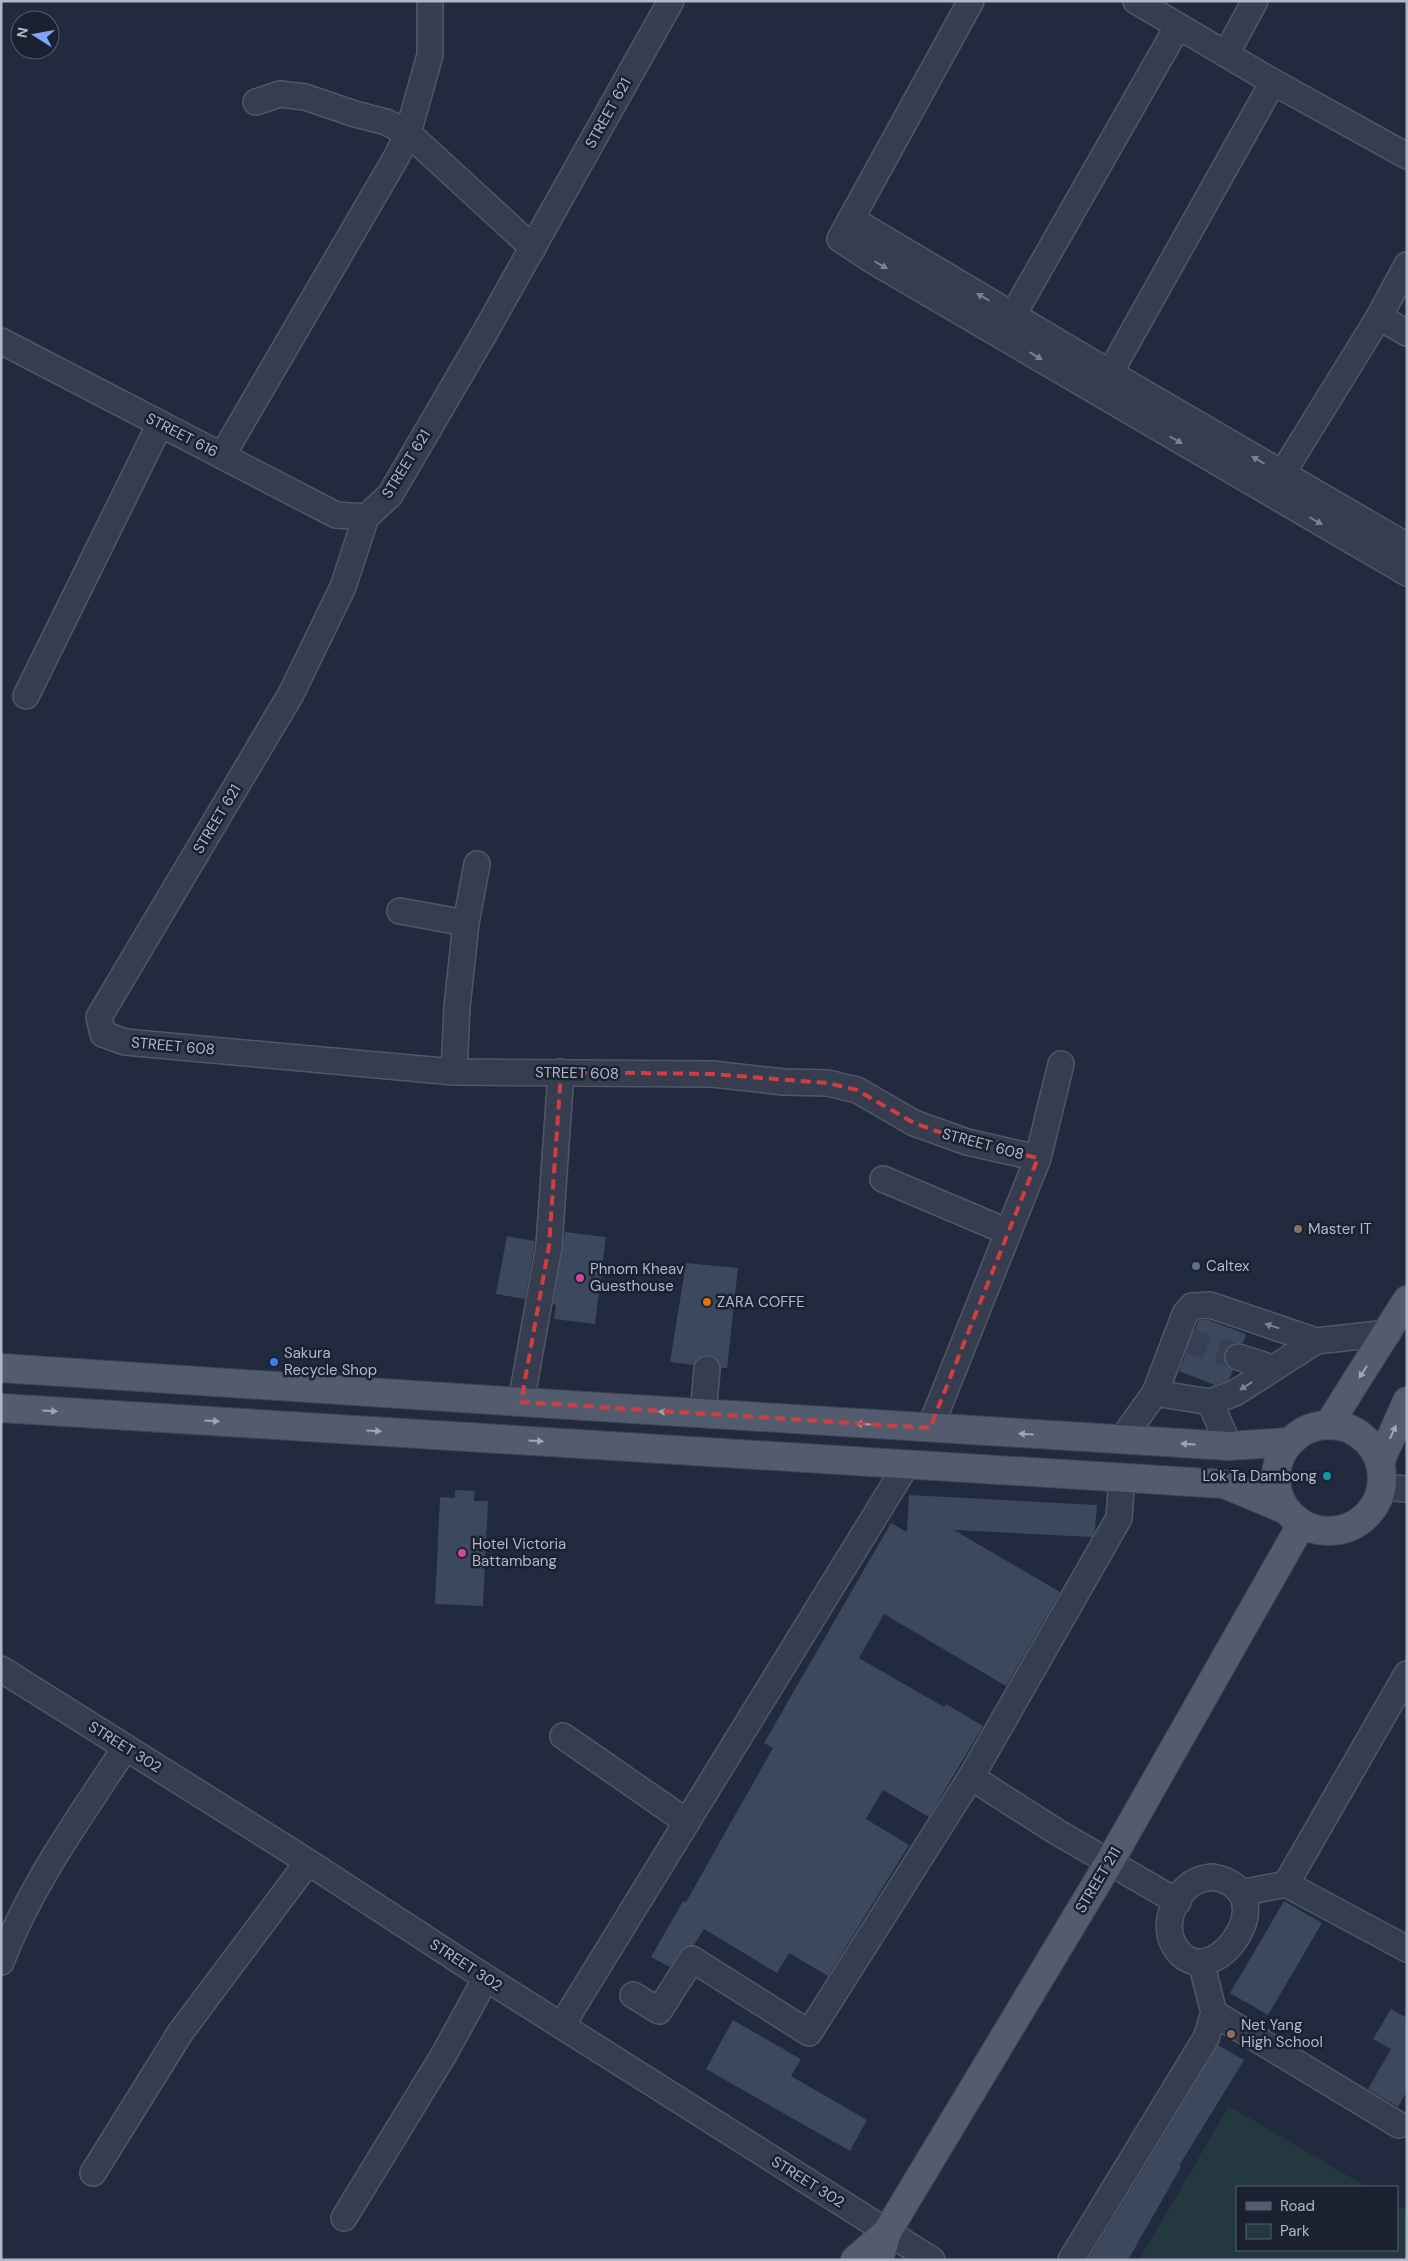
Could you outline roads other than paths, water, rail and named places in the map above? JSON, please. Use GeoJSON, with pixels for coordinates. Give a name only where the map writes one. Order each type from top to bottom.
{"type":"FeatureCollection","features":[{"type":"Feature","properties":{"kind":"main road"},"geometry":{"type":"LineString","coordinates":[[1329,1424],[1407,1300]]}},
{"type":"Feature","properties":{"kind":"main road"},"geometry":{"type":"LineString","coordinates":[[1,1368],[1122,1440],[1229,1446],[1289,1442]]}},
{"type":"Feature","properties":{"kind":"main road"},"geometry":{"type":"LineString","coordinates":[[1,1408],[1224,1484],[1293,1517],[1314,1530],[1329,1532],[1344,1530],[1358,1524],[1369,1514],[1377,1501],[1389,1480],[1407,1401]]}},
{"type":"Feature","properties":{"kind":"main road"},"geometry":{"type":"LineString","coordinates":[[1293,1517],[1278,1496],[1275,1482],[1276,1468],[1281,1454],[1289,1442],[1307,1430],[1329,1424],[1343,1426],[1355,1432],[1370,1446],[1389,1480]]}},
{"type":"Feature","properties":{"kind":"main road","name":"STREET 211"},"geometry":{"type":"LineString","coordinates":[[879,2260],[887,2232],[1110,1861],[1293,1517]]}},
{"type":"Feature","properties":{"kind":"main road","name":"STREET 211"},"geometry":{"type":"LineString","coordinates":[[856,2260],[887,2232]]}},
{"type":"Feature","properties":{"kind":"street"},"geometry":{"type":"LineString","coordinates":[[222,456],[397,156],[408,133],[430,55],[430,1]]}},
{"type":"Feature","properties":{"kind":"street","name":"STREET 621"},"geometry":{"type":"LineString","coordinates":[[103,1034],[99,1017],[292,694],[343,588],[366,517],[390,494],[533,248],[671,1]]}},
{"type":"Feature","properties":{"kind":"street"},"geometry":{"type":"LineString","coordinates":[[971,1],[845,229],[875,262],[1007,325],[1407,573]]}},
{"type":"Feature","properties":{"kind":"street"},"geometry":{"type":"LineString","coordinates":[[1136,1],[1273,82],[1407,156]]}},
{"type":"Feature","properties":{"kind":"street"},"geometry":{"type":"LineString","coordinates":[[1226,54],[1255,1]]}},
{"type":"Feature","properties":{"kind":"street"},"geometry":{"type":"LineString","coordinates":[[1007,325],[1178,26]]}},
{"type":"Feature","properties":{"kind":"street"},"geometry":{"type":"LineString","coordinates":[[1104,384],[1273,82]]}},
{"type":"Feature","properties":{"kind":"street"},"geometry":{"type":"LineString","coordinates":[[256,102],[280,94],[305,97],[386,122],[408,133],[533,248]]}},
{"type":"Feature","properties":{"kind":"street"},"geometry":{"type":"LineString","coordinates":[[1282,474],[1379,317],[1407,265]]}},
{"type":"Feature","properties":{"kind":"street"},"geometry":{"type":"LineString","coordinates":[[1379,317],[1407,333]]}},
{"type":"Feature","properties":{"kind":"street","name":"STREET 616"},"geometry":{"type":"LineString","coordinates":[[1,341],[336,515],[366,517]]}},
{"type":"Feature","properties":{"kind":"street"},"geometry":{"type":"LineString","coordinates":[[1104,384],[1282,474],[1407,546]]}},
{"type":"Feature","properties":{"kind":"street"},"geometry":{"type":"LineString","coordinates":[[26,696],[160,424]]}},
{"type":"Feature","properties":{"kind":"street"},"geometry":{"type":"LineString","coordinates":[[454,1072],[466,923],[477,864]]}},
{"type":"Feature","properties":{"kind":"street"},"geometry":{"type":"LineString","coordinates":[[400,911],[466,923]]}},
{"type":"Feature","properties":{"kind":"street","name":"STREET 608"},"geometry":{"type":"LineString","coordinates":[[103,1034],[125,1042],[454,1072],[712,1074],[784,1082],[828,1083],[857,1090],[922,1127],[967,1142],[1038,1158]]}},
{"type":"Feature","properties":{"kind":"street"},"geometry":{"type":"LineString","coordinates":[[930,1428],[1038,1158],[1061,1064]]}},
{"type":"Feature","properties":{"kind":"street"},"geometry":{"type":"LineString","coordinates":[[521,1402],[550,1246],[561,1072]]}},
{"type":"Feature","properties":{"kind":"street"},"geometry":{"type":"LineString","coordinates":[[883,1179],[1008,1232]]}},
{"type":"Feature","properties":{"kind":"street"},"geometry":{"type":"LineString","coordinates":[[1122,1440],[1155,1393],[1180,1338],[1184,1314],[1192,1306],[1210,1305],[1316,1341],[1388,1333]]}},
{"type":"Feature","properties":{"kind":"street"},"geometry":{"type":"LineString","coordinates":[[1155,1393],[1210,1402],[1234,1393],[1316,1341]]}},
{"type":"Feature","properties":{"kind":"street"},"geometry":{"type":"LineString","coordinates":[[1238,1357],[1273,1368]]}},
{"type":"Feature","properties":{"kind":"street"},"geometry":{"type":"LineString","coordinates":[[703,1414],[707,1368]]}},
{"type":"Feature","properties":{"kind":"street"},"geometry":{"type":"LineString","coordinates":[[1210,1402],[1229,1446]]}},
{"type":"Feature","properties":{"kind":"street"},"geometry":{"type":"LineString","coordinates":[[562,2026],[907,1464]]}},
{"type":"Feature","properties":{"kind":"street"},"geometry":{"type":"LineString","coordinates":[[633,1995],[659,2011],[692,1959],[808,2033],[971,1777],[1119,1518],[1122,1478]]}},
{"type":"Feature","properties":{"kind":"street","name":"STREET 302"},"geometry":{"type":"LineString","coordinates":[[1,1669],[308,1862],[486,1978],[932,2260]]}},
{"type":"Feature","properties":{"kind":"street"},"geometry":{"type":"LineString","coordinates":[[1286,1884],[1407,1674]]}},
{"type":"Feature","properties":{"kind":"street"},"geometry":{"type":"LineString","coordinates":[[563,1736],[687,1822]]}},
{"type":"Feature","properties":{"kind":"street"},"geometry":{"type":"LineString","coordinates":[[1,1962],[14,1929],[39,1881],[125,1748]]}},
{"type":"Feature","properties":{"kind":"street"},"geometry":{"type":"LineString","coordinates":[[971,1777],[1057,1832],[1178,1902]]}},
{"type":"Feature","properties":{"kind":"street"},"geometry":{"type":"LineString","coordinates":[[93,2173],[180,2033],[308,1862]]}},
{"type":"Feature","properties":{"kind":"street"},"geometry":{"type":"LineString","coordinates":[[1213,1877],[1224,1879],[1234,1884],[1241,1892],[1246,1908],[1244,1922],[1228,1950],[1216,1959],[1201,1962],[1190,1960],[1180,1954],[1172,1945],[1169,1934],[1169,1922],[1184,1892],[1192,1884],[1202,1879],[1213,1877]]}},
{"type":"Feature","properties":{"kind":"street"},"geometry":{"type":"LineString","coordinates":[[1241,1892],[1286,1884],[1407,1949]]}},
{"type":"Feature","properties":{"kind":"street"},"geometry":{"type":"LineString","coordinates":[[1071,2260],[1206,2038],[1214,2013],[1201,1962]]}},
{"type":"Feature","properties":{"kind":"street"},"geometry":{"type":"LineString","coordinates":[[344,2218],[443,2056],[486,1978]]}},
{"type":"Feature","properties":{"kind":"street"},"geometry":{"type":"LineString","coordinates":[[1214,2013],[1399,2125]]}},
{"type":"Feature","properties":{"kind":"tunnel"},"geometry":{"type":"LineString","coordinates":[[1183,1339],[1238,1357]]}},
{"type":"Feature","properties":{"kind":"place","name":"Master IT"},"geometry":{"type":"Point","coordinates":[1298,1229]}},
{"type":"Feature","properties":{"kind":"place","name":"Caltex"},"geometry":{"type":"Point","coordinates":[1196,1266]}},
{"type":"Feature","properties":{"kind":"place","name":"Phnom Kheav Guesthouse"},"geometry":{"type":"Point","coordinates":[580,1278]}},
{"type":"Feature","properties":{"kind":"place","name":"ZARA COFFE"},"geometry":{"type":"Point","coordinates":[707,1302]}},
{"type":"Feature","properties":{"kind":"place","name":"Sakura Recycle Shop"},"geometry":{"type":"Point","coordinates":[274,1362]}},
{"type":"Feature","properties":{"kind":"place","name":"Lok Ta Dambong"},"geometry":{"type":"Point","coordinates":[1327,1476]}},
{"type":"Feature","properties":{"kind":"place","name":"Hotel Victoria Battambang"},"geometry":{"type":"Point","coordinates":[462,1553]}},
{"type":"Feature","properties":{"kind":"place","name":"Net Yang High School"},"geometry":{"type":"Point","coordinates":[1231,2034]}}]}
